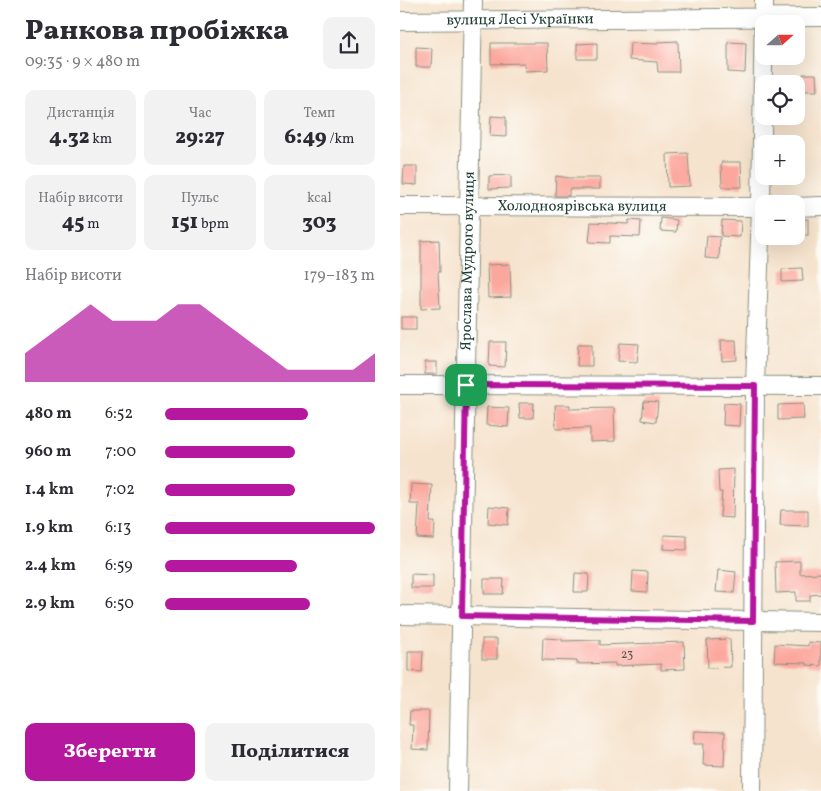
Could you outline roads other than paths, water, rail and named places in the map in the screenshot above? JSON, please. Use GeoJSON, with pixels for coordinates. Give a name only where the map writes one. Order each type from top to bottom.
{"type":"FeatureCollection","features":[{"type":"Feature","properties":{"kind":"street","name":"Ярослава Мудрого вулиця"},"geometry":{"type":"LineString","coordinates":[[458,791],[473,0]]}},
{"type":"Feature","properties":{"kind":"street"},"geometry":{"type":"LineString","coordinates":[[764,0],[764,15]]}},
{"type":"Feature","properties":{"kind":"street","name":"вулиця Лесі Українки"},"geometry":{"type":"LineString","coordinates":[[805,17],[821,17]]}},
{"type":"Feature","properties":{"kind":"street","name":"вулиця Лесі Українки"},"geometry":{"type":"LineString","coordinates":[[400,21],[755,18]]}},
{"type":"Feature","properties":{"kind":"street"},"geometry":{"type":"LineString","coordinates":[[762,195],[764,65]]}},
{"type":"Feature","properties":{"kind":"street","name":"Холодноярівська вулиця"},"geometry":{"type":"LineString","coordinates":[[400,206],[755,207]]}},
{"type":"Feature","properties":{"kind":"street"},"geometry":{"type":"LineString","coordinates":[[805,207],[821,206]]}},
{"type":"Feature","properties":{"kind":"street"},"geometry":{"type":"LineString","coordinates":[[752,791],[755,386],[761,245]]}},
{"type":"Feature","properties":{"kind":"street"},"geometry":{"type":"LineString","coordinates":[[400,385],[821,386]]}},
{"type":"Feature","properties":{"kind":"street"},"geometry":{"type":"LineString","coordinates":[[400,615],[821,622]]}}]}
